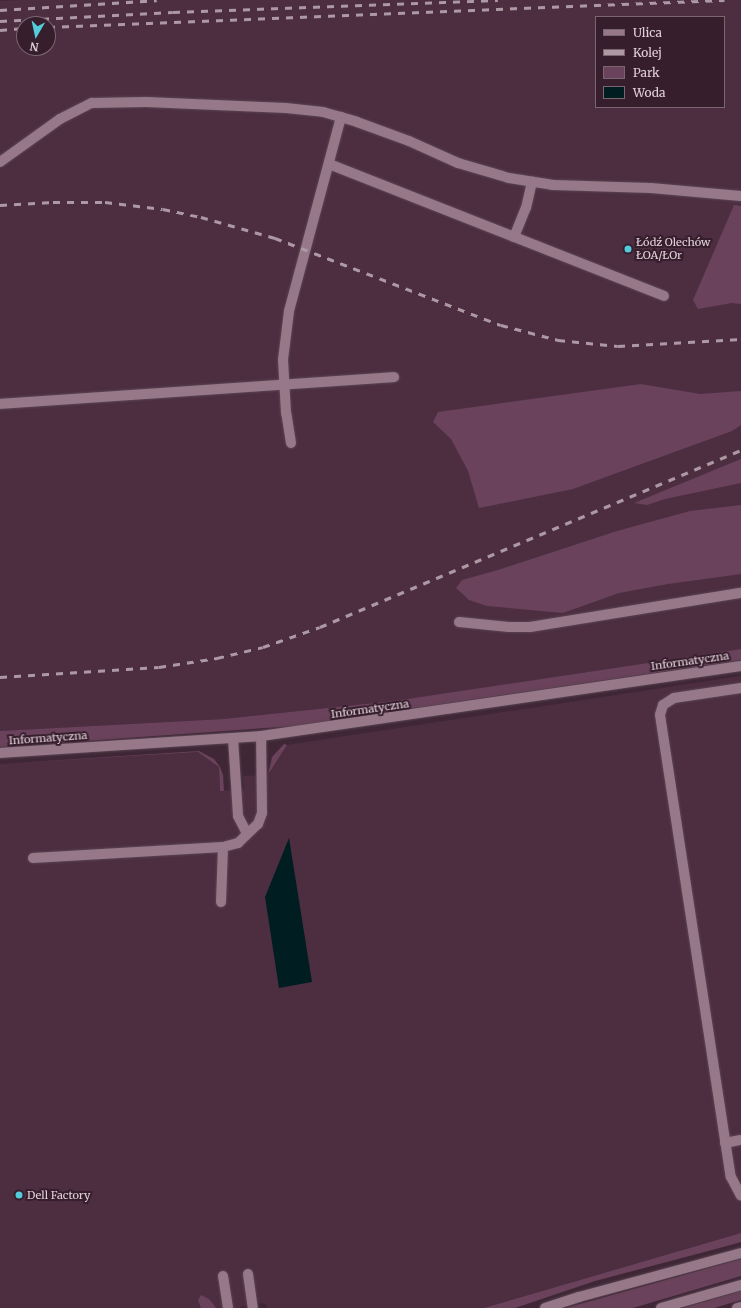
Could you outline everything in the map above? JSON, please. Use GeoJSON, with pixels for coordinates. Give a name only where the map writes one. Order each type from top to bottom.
{"type":"FeatureCollection","features":[{"type":"Feature","properties":{"kind":"street"},"geometry":{"type":"LineString","coordinates":[[0,162],[60,119],[92,103],[146,102],[286,108],[322,112],[341,117],[409,140],[458,163],[510,178],[553,185],[606,188],[651,188],[741,196]]}},
{"type":"Feature","properties":{"kind":"street"},"geometry":{"type":"LineString","coordinates":[[291,443],[283,356],[288,312],[341,117]]}},
{"type":"Feature","properties":{"kind":"street"},"geometry":{"type":"LineString","coordinates":[[329,164],[664,296]]}},
{"type":"Feature","properties":{"kind":"street"},"geometry":{"type":"LineString","coordinates":[[514,237],[526,208],[532,182]]}},
{"type":"Feature","properties":{"kind":"street"},"geometry":{"type":"LineString","coordinates":[[0,404],[394,377]]}},
{"type":"Feature","properties":{"kind":"street"},"geometry":{"type":"LineString","coordinates":[[459,622],[510,627],[530,627],[741,593]]}},
{"type":"Feature","properties":{"kind":"street","name":"Informatyczna"},"geometry":{"type":"LineString","coordinates":[[0,753],[261,736],[741,666]]}},
{"type":"Feature","properties":{"kind":"street"},"geometry":{"type":"LineString","coordinates":[[741,688],[674,698],[667,701],[663,705],[660,715],[725,1143],[731,1177],[741,1196]]}},
{"type":"Feature","properties":{"kind":"street"},"geometry":{"type":"LineString","coordinates":[[33,858],[223,847],[238,843],[258,824],[262,812],[261,736]]}},
{"type":"Feature","properties":{"kind":"street"},"geometry":{"type":"LineString","coordinates":[[233,738],[238,816],[247,834]]}},
{"type":"Feature","properties":{"kind":"street"},"geometry":{"type":"LineString","coordinates":[[221,902],[223,847]]}},
{"type":"Feature","properties":{"kind":"street"},"geometry":{"type":"LineString","coordinates":[[725,1143],[741,1140]]}},
{"type":"Feature","properties":{"kind":"street"},"geometry":{"type":"LineString","coordinates":[[545,1308],[579,1297],[741,1252]]}},
{"type":"Feature","properties":{"kind":"street"},"geometry":{"type":"LineString","coordinates":[[248,1274],[253,1308]]}},
{"type":"Feature","properties":{"kind":"street"},"geometry":{"type":"LineString","coordinates":[[223,1276],[228,1308]]}},
{"type":"Feature","properties":{"kind":"street"},"geometry":{"type":"LineString","coordinates":[[661,1308],[741,1285]]}},
{"type":"Feature","properties":{"kind":"street"},"geometry":{"type":"LineString","coordinates":[[737,1308],[741,1307]]}},
{"type":"Feature","properties":{"kind":"shaded area"},"geometry":{"type":"Polygon","coordinates":[[[741,0],[741,649],[394,701],[224,719],[0,731],[0,1],[741,0]]]}},
{"type":"Feature","properties":{"kind":"shaded area"},"geometry":{"type":"Polygon","coordinates":[[[741,676],[741,1233],[484,1308],[267,1308],[267,1305],[262,1303],[240,1308],[0,1308],[0,764],[198,752],[219,767],[220,791],[244,789],[243,776],[269,775],[287,745],[741,676]]]}},
{"type":"Feature","properties":{"kind":"green space"},"geometry":{"type":"Polygon","coordinates":[[[734,205],[741,206],[741,304],[732,303],[698,309],[693,300],[734,205]]]}},
{"type":"Feature","properties":{"kind":"green space"},"geometry":{"type":"Polygon","coordinates":[[[641,384],[700,394],[741,391],[741,425],[732,431],[573,489],[479,508],[468,471],[451,439],[433,422],[438,412],[641,384]]]}},
{"type":"Feature","properties":{"kind":"green space"},"geometry":{"type":"Polygon","coordinates":[[[741,459],[741,483],[665,499],[647,505],[634,503],[741,459]]]}},
{"type":"Feature","properties":{"kind":"green space"},"geometry":{"type":"Polygon","coordinates":[[[741,505],[741,574],[668,584],[619,593],[563,613],[487,606],[469,600],[456,588],[462,580],[498,570],[617,531],[690,511],[741,505]]]}},
{"type":"Feature","properties":{"kind":"green space"},"geometry":{"type":"Polygon","coordinates":[[[741,649],[741,660],[294,726],[0,747],[0,731],[224,719],[394,701],[741,649]]]}},
{"type":"Feature","properties":{"kind":"green space"},"geometry":{"type":"Polygon","coordinates":[[[284,744],[287,745],[268,775],[272,757],[284,744]]]}},
{"type":"Feature","properties":{"kind":"green space"},"geometry":{"type":"Polygon","coordinates":[[[199,751],[214,759],[220,767],[223,775],[224,791],[220,791],[219,767],[198,752],[0,764],[199,751]]]}},
{"type":"Feature","properties":{"kind":"green space"},"geometry":{"type":"Polygon","coordinates":[[[741,1233],[741,1242],[595,1281],[515,1308],[484,1308],[741,1233]]]}},
{"type":"Feature","properties":{"kind":"green space"},"geometry":{"type":"Polygon","coordinates":[[[741,1259],[741,1276],[633,1308],[566,1308],[741,1259]]]}},
{"type":"Feature","properties":{"kind":"green space"},"geometry":{"type":"Polygon","coordinates":[[[741,1291],[741,1300],[714,1308],[683,1308],[741,1291]]]}},
{"type":"Feature","properties":{"kind":"green space"},"geometry":{"type":"Polygon","coordinates":[[[201,1295],[209,1299],[216,1308],[201,1308],[198,1300],[201,1295]]]}},
{"type":"Feature","properties":{"kind":"water"},"geometry":{"type":"Polygon","coordinates":[[[289,838],[312,982],[279,988],[265,897],[289,838]]]}},
{"type":"Feature","properties":{"kind":"railway"},"geometry":{"type":"LineString","coordinates":[[0,10],[157,0]]}},
{"type":"Feature","properties":{"kind":"railway"},"geometry":{"type":"LineString","coordinates":[[0,21],[173,12],[498,0]]}},
{"type":"Feature","properties":{"kind":"railway"},"geometry":{"type":"LineString","coordinates":[[56,27],[724,0]]}},
{"type":"Feature","properties":{"kind":"railway"},"geometry":{"type":"LineString","coordinates":[[0,30],[16,29]]}},
{"type":"Feature","properties":{"kind":"railway"},"geometry":{"type":"LineString","coordinates":[[0,205],[53,202],[105,202],[163,209],[201,217],[275,238],[501,325],[558,340],[618,346],[741,339]]}},
{"type":"Feature","properties":{"kind":"railway"},"geometry":{"type":"LineString","coordinates":[[0,677],[159,667],[217,658],[263,647],[320,627],[741,450]]}},
{"type":"Feature","properties":{"kind":"place","name":"Łódź Olechów ŁOA/ŁOr"},"geometry":{"type":"Point","coordinates":[628,249]}},
{"type":"Feature","properties":{"kind":"place","name":"Dell Factory"},"geometry":{"type":"Point","coordinates":[19,1195]}}]}
